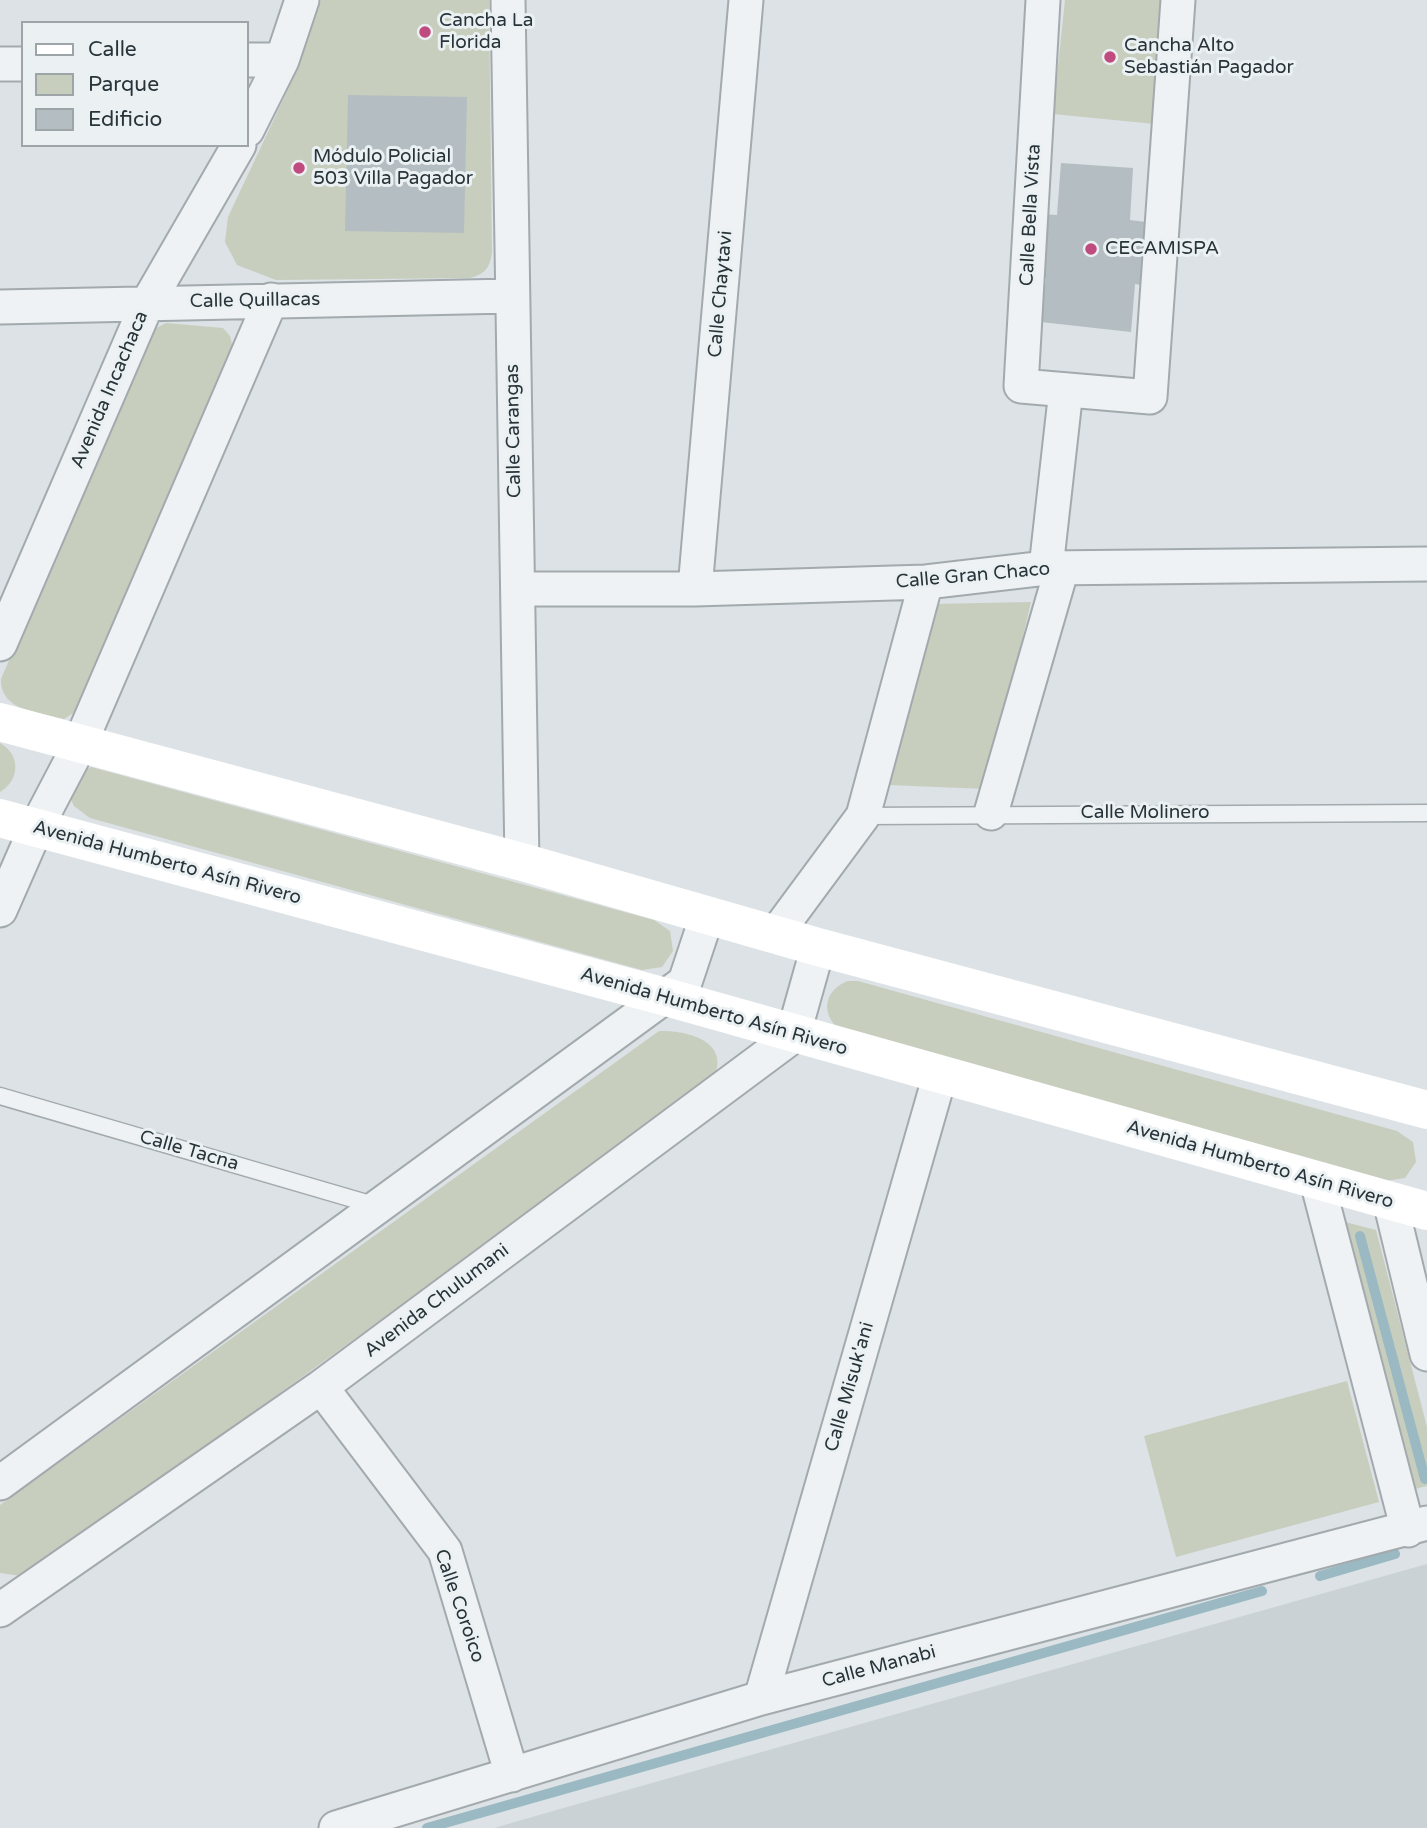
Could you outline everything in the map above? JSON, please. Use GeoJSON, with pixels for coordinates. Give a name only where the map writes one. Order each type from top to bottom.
{"type":"FeatureCollection","features":[{"type":"Feature","properties":{"kind":"street"},"geometry":{"type":"LineString","coordinates":[[248,128],[282,60],[302,0]]}},
{"type":"Feature","properties":{"kind":"street","name":"Calle Carangas"},"geometry":{"type":"LineString","coordinates":[[508,0],[522,862]]}},
{"type":"Feature","properties":{"kind":"street","name":"Calle Chaytavi"},"geometry":{"type":"LineString","coordinates":[[695,589],[746,0]]}},
{"type":"Feature","properties":{"kind":"street","name":"Calle Bella Vista"},"geometry":{"type":"LineString","coordinates":[[1043,0],[1021,386],[1150,397],[1178,0]]}},
{"type":"Feature","properties":{"kind":"street"},"geometry":{"type":"LineString","coordinates":[[248,60],[282,60]]}},
{"type":"Feature","properties":{"kind":"street"},"geometry":{"type":"LineString","coordinates":[[0,64],[21,64]]}},
{"type":"Feature","properties":{"kind":"street","name":"Avenida Incachaca"},"geometry":{"type":"LineString","coordinates":[[0,644],[148,304],[238,147]]}},
{"type":"Feature","properties":{"kind":"street","name":"Calle Quillacas"},"geometry":{"type":"LineString","coordinates":[[0,307],[511,296]]}},
{"type":"Feature","properties":{"kind":"street"},"geometry":{"type":"LineString","coordinates":[[0,910],[18,823],[79,746],[271,300]]}},
{"type":"Feature","properties":{"kind":"street"},"geometry":{"type":"LineString","coordinates":[[992,813],[1054,568],[1066,390]]}},
{"type":"Feature","properties":{"kind":"street","name":"Calle Gran Chaco"},"geometry":{"type":"LineString","coordinates":[[518,589],[695,589],[926,582],[1054,568],[1427,564]]}},
{"type":"Feature","properties":{"kind":"street"},"geometry":{"type":"LineString","coordinates":[[775,935],[863,816],[926,582]]}},
{"type":"Feature","properties":{"kind":"street"},"geometry":{"type":"LineString","coordinates":[[0,722],[79,746],[522,862],[818,947],[1427,1110]]}},
{"type":"Feature","properties":{"kind":"street","name":"Avenida Humberto Asín Rivero"},"geometry":{"type":"LineString","coordinates":[[18,823],[666,997],[1427,1212]]}},
{"type":"Feature","properties":{"kind":"street"},"geometry":{"type":"LineString","coordinates":[[0,1483],[685,982],[707,915]]}},
{"type":"Feature","properties":{"kind":"street"},"geometry":{"type":"LineString","coordinates":[[793,1035],[818,947]]}},
{"type":"Feature","properties":{"kind":"street","name":"Avenida Chulumani"},"geometry":{"type":"LineString","coordinates":[[3,1605],[321,1387],[793,1035]]}},
{"type":"Feature","properties":{"kind":"street","name":"Calle Misuk'ani"},"geometry":{"type":"LineString","coordinates":[[761,1698],[940,1075]]}},
{"type":"Feature","properties":{"kind":"street"},"geometry":{"type":"LineString","coordinates":[[1317,1181],[1418,1526]]}},
{"type":"Feature","properties":{"kind":"street"},"geometry":{"type":"LineString","coordinates":[[1390,1201],[1427,1354]]}},
{"type":"Feature","properties":{"kind":"street","name":"Calle Coroico"},"geometry":{"type":"LineString","coordinates":[[321,1387],[445,1551],[512,1775]]}},
{"type":"Feature","properties":{"kind":"street","name":"Calle Manabi"},"geometry":{"type":"LineString","coordinates":[[336,1828],[761,1698],[1418,1526]]}},
{"type":"Feature","properties":{"kind":"lane","name":"Calle Molinero"},"geometry":{"type":"LineString","coordinates":[[863,816],[992,813],[1427,813]]}},
{"type":"Feature","properties":{"kind":"lane","name":"Calle Tacna"},"geometry":{"type":"LineString","coordinates":[[0,1096],[377,1206]]}},
{"type":"Feature","properties":{"kind":"shaded area"},"geometry":{"type":"Polygon","coordinates":[[[1427,1564],[1427,1828],[494,1828],[560,1809],[1427,1564]]]}},
{"type":"Feature","properties":{"kind":"green space"},"geometry":{"type":"Polygon","coordinates":[[[321,0],[489,0],[492,252],[486,270],[470,278],[276,280],[237,265],[225,242],[228,217],[291,83],[321,0]]]}},
{"type":"Feature","properties":{"kind":"green space","name":"Cancha Alto Sebastián Pagador"},"geometry":{"type":"Polygon","coordinates":[[[1065,0],[1167,0],[1155,124],[1053,114],[1065,0]]]}},
{"type":"Feature","properties":{"kind":"green space"},"geometry":{"type":"Polygon","coordinates":[[[166,323],[223,328],[230,336],[233,349],[78,710],[64,719],[23,709],[7,698],[2,690],[1,679],[146,342],[154,329],[166,323]]]}},
{"type":"Feature","properties":{"kind":"green space"},"geometry":{"type":"Polygon","coordinates":[[[1031,602],[987,789],[889,785],[935,604],[1031,602]]]}},
{"type":"Feature","properties":{"kind":"green space"},"geometry":{"type":"Polygon","coordinates":[[[0,743],[12,754],[15,768],[11,781],[0,792],[0,743]]]}},
{"type":"Feature","properties":{"kind":"green space"},"geometry":{"type":"Polygon","coordinates":[[[91,767],[654,920],[670,931],[673,951],[662,967],[642,970],[90,818],[74,806],[70,797],[82,771],[91,767]]]}},
{"type":"Feature","properties":{"kind":"green space"},"geometry":{"type":"Polygon","coordinates":[[[848,981],[858,981],[1397,1131],[1413,1142],[1416,1162],[1405,1178],[1385,1181],[837,1027],[828,1014],[828,1001],[835,989],[848,981]]]}},
{"type":"Feature","properties":{"kind":"green space"},"geometry":{"type":"Polygon","coordinates":[[[659,1031],[695,1036],[713,1048],[717,1057],[717,1068],[712,1081],[29,1574],[21,1576],[0,1573],[0,1505],[659,1031]]]}},
{"type":"Feature","properties":{"kind":"green space"},"geometry":{"type":"Polygon","coordinates":[[[1345,1222],[1376,1230],[1427,1427],[1427,1486],[1415,1489],[1345,1222]]]}},
{"type":"Feature","properties":{"kind":"green space"},"geometry":{"type":"Polygon","coordinates":[[[1347,1381],[1379,1502],[1176,1557],[1144,1436],[1347,1381]]]}},
{"type":"Feature","properties":{"kind":"building"},"geometry":{"type":"Polygon","coordinates":[[[348,95],[467,97],[464,233],[345,231],[348,95]]]}},
{"type":"Feature","properties":{"kind":"building","name":"CECAMISPA"},"geometry":{"type":"Polygon","coordinates":[[[1061,163],[1133,168],[1130,220],[1146,222],[1141,285],[1135,284],[1131,332],[1041,322],[1046,278],[1035,276],[1041,214],[1057,215],[1061,163]]]}},
{"type":"Feature","properties":{"kind":"waterway"},"geometry":{"type":"LineString","coordinates":[[1360,1236],[1425,1479]]}},
{"type":"Feature","properties":{"kind":"waterway"},"geometry":{"type":"LineString","coordinates":[[1320,1576],[1395,1554]]}},
{"type":"Feature","properties":{"kind":"waterway"},"geometry":{"type":"LineString","coordinates":[[427,1828],[1262,1591]]}},
{"type":"Feature","properties":{"kind":"place","name":"Cancha La Florida"},"geometry":{"type":"Point","coordinates":[425,32]}},
{"type":"Feature","properties":{"kind":"place","name":"Cancha Alto Sebastián Pagador"},"geometry":{"type":"Point","coordinates":[1110,57]}},
{"type":"Feature","properties":{"kind":"place","name":"Módulo Policial 503 Villa Pagador"},"geometry":{"type":"Point","coordinates":[299,168]}},
{"type":"Feature","properties":{"kind":"place","name":"CECAMISPA"},"geometry":{"type":"Point","coordinates":[1091,249]}}]}
